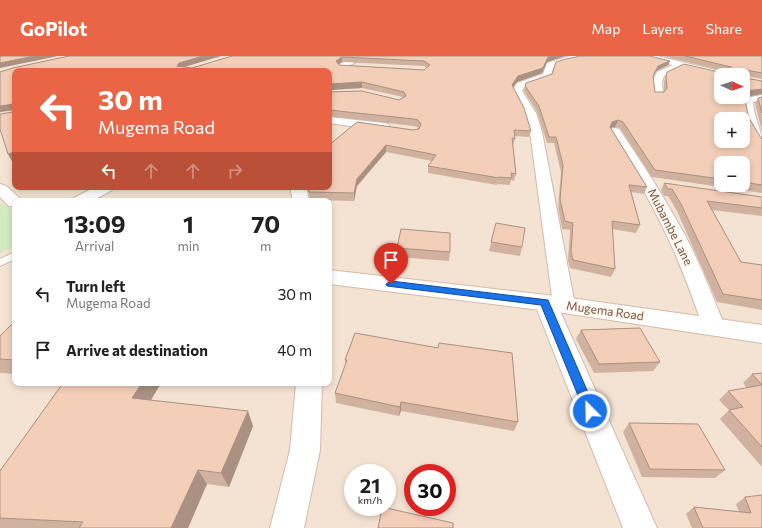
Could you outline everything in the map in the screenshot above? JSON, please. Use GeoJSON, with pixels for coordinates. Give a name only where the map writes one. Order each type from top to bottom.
{"type":"FeatureCollection","features":[{"type":"Feature","properties":{"kind":"street"},"geometry":{"type":"LineString","coordinates":[[332,71],[364,56]]}},
{"type":"Feature","properties":{"kind":"street"},"geometry":{"type":"LineString","coordinates":[[581,56],[556,62],[550,65],[547,76],[520,86],[517,90],[530,113],[536,132],[545,181],[556,263],[554,304],[640,528]]}},
{"type":"Feature","properties":{"kind":"street"},"geometry":{"type":"LineString","coordinates":[[647,56],[714,73]]}},
{"type":"Feature","properties":{"kind":"street"},"geometry":{"type":"LineString","coordinates":[[664,61],[665,58],[674,56]]}},
{"type":"Feature","properties":{"kind":"street"},"geometry":{"type":"LineString","coordinates":[[658,94],[657,82],[660,74],[679,65]]}},
{"type":"Feature","properties":{"kind":"street"},"geometry":{"type":"LineString","coordinates":[[342,66],[366,67]]}},
{"type":"Feature","properties":{"kind":"street"},"geometry":{"type":"LineString","coordinates":[[762,98],[748,100],[752,125],[755,133],[762,141]]}},
{"type":"Feature","properties":{"kind":"street"},"geometry":{"type":"LineString","coordinates":[[332,120],[397,128]]}},
{"type":"Feature","properties":{"kind":"street","name":"Mubambe Lane"},"geometry":{"type":"LineString","coordinates":[[615,132],[655,183],[671,225],[694,273],[714,327]]}},
{"type":"Feature","properties":{"kind":"street"},"geometry":{"type":"LineString","coordinates":[[0,189],[12,199]]}},
{"type":"Feature","properties":{"kind":"street"},"geometry":{"type":"LineString","coordinates":[[86,198],[101,190]]}},
{"type":"Feature","properties":{"kind":"street","name":"Mugema Road"},"geometry":{"type":"LineString","coordinates":[[332,277],[554,304],[762,334]]}},
{"type":"Feature","properties":{"kind":"street"},"geometry":{"type":"LineString","coordinates":[[287,528],[305,450],[309,386]]}},
{"type":"Feature","properties":{"kind":"lane"},"geometry":{"type":"LineString","coordinates":[[0,263],[12,257]]}},
{"type":"Feature","properties":{"kind":"shaded area"},"geometry":{"type":"Polygon","coordinates":[[[0,56],[762,56],[762,528],[0,528],[0,56]]]}},
{"type":"Feature","properties":{"kind":"green space"},"geometry":{"type":"Polygon","coordinates":[[[0,203],[12,209],[12,247],[0,253],[0,203]]]}},
{"type":"Feature","properties":{"kind":"building"},"geometry":{"type":"Polygon","coordinates":[[[0,56],[34,56],[0,63],[0,56]]]}},
{"type":"Feature","properties":{"kind":"building"},"geometry":{"type":"Polygon","coordinates":[[[69,56],[203,56],[179,63],[177,66],[192,68],[13,68],[69,56]]]}},
{"type":"Feature","properties":{"kind":"building"},"geometry":{"type":"Polygon","coordinates":[[[232,56],[551,56],[548,57],[543,68],[518,76],[512,85],[524,108],[531,131],[514,130],[515,139],[512,138],[516,174],[511,173],[512,178],[499,178],[428,166],[436,155],[386,145],[357,179],[354,193],[309,192],[309,190],[332,190],[332,143],[357,122],[413,130],[419,129],[421,124],[418,120],[414,119],[332,110],[332,92],[362,91],[399,100],[406,96],[404,92],[362,82],[332,84],[332,68],[192,68],[232,56]],[[342,57],[336,61],[339,65],[424,70],[430,65],[424,61],[342,57]]]}},
{"type":"Feature","properties":{"kind":"building"},"geometry":{"type":"Polygon","coordinates":[[[580,56],[650,56],[670,61],[658,66],[653,76],[655,92],[664,92],[667,88],[667,72],[684,64],[714,71],[714,104],[746,104],[748,112],[714,112],[714,148],[750,148],[750,120],[762,139],[762,185],[750,183],[750,156],[714,156],[714,178],[655,170],[623,122],[618,120],[612,122],[610,127],[647,187],[629,185],[640,225],[612,221],[615,269],[573,260],[571,252],[573,223],[565,221],[560,200],[563,165],[556,137],[549,137],[539,106],[525,86],[526,83],[552,74],[556,62],[580,56]]]}},
{"type":"Feature","properties":{"kind":"building"},"geometry":{"type":"Polygon","coordinates":[[[685,56],[762,56],[762,73],[750,71],[750,68],[732,68],[685,56]]]}},
{"type":"Feature","properties":{"kind":"building"},"geometry":{"type":"Polygon","coordinates":[[[12,68],[12,104],[0,106],[0,72],[12,68]]]}},
{"type":"Feature","properties":{"kind":"building"},"geometry":{"type":"Polygon","coordinates":[[[750,79],[762,81],[762,89],[750,91],[750,79]]]}},
{"type":"Feature","properties":{"kind":"building"},"geometry":{"type":"Polygon","coordinates":[[[762,97],[762,113],[758,98],[762,97]]]}},
{"type":"Feature","properties":{"kind":"building"},"geometry":{"type":"Polygon","coordinates":[[[12,112],[12,153],[8,154],[0,129],[0,114],[12,112]]]}},
{"type":"Feature","properties":{"kind":"building"},"geometry":{"type":"Polygon","coordinates":[[[664,183],[714,190],[714,192],[727,192],[762,197],[762,208],[707,201],[741,262],[762,265],[762,300],[723,294],[681,204],[672,189],[668,189],[664,183]]]}},
{"type":"Feature","properties":{"kind":"building"},"geometry":{"type":"Polygon","coordinates":[[[496,223],[525,228],[522,247],[491,242],[496,223]]]}},
{"type":"Feature","properties":{"kind":"building"},"geometry":{"type":"Polygon","coordinates":[[[401,229],[450,233],[450,252],[397,248],[401,229]]]}},
{"type":"Feature","properties":{"kind":"building"},"geometry":{"type":"Polygon","coordinates":[[[12,324],[12,360],[0,359],[0,336],[12,324]]]}},
{"type":"Feature","properties":{"kind":"building"},"geometry":{"type":"Polygon","coordinates":[[[640,328],[660,362],[599,364],[581,330],[640,328]]]}},
{"type":"Feature","properties":{"kind":"building"},"geometry":{"type":"Polygon","coordinates":[[[355,333],[438,348],[439,343],[512,353],[518,422],[401,402],[400,407],[335,393],[355,333]]]}},
{"type":"Feature","properties":{"kind":"building"},"geometry":{"type":"Polygon","coordinates":[[[762,373],[762,385],[752,374],[762,373]]]}},
{"type":"Feature","properties":{"kind":"building"},"geometry":{"type":"Polygon","coordinates":[[[762,385],[762,447],[729,410],[743,407],[728,391],[762,385]]]}},
{"type":"Feature","properties":{"kind":"building"},"geometry":{"type":"Polygon","coordinates":[[[61,386],[140,386],[132,398],[248,411],[221,473],[198,470],[171,528],[79,528],[83,522],[0,518],[0,471],[61,386]]]}},
{"type":"Feature","properties":{"kind":"building"},"geometry":{"type":"Polygon","coordinates":[[[629,423],[698,424],[725,470],[650,469],[629,423]]]}},
{"type":"Feature","properties":{"kind":"building"},"geometry":{"type":"Polygon","coordinates":[[[762,495],[762,528],[703,528],[694,507],[751,513],[745,497],[762,495]]]}},
{"type":"Feature","properties":{"kind":"building"},"geometry":{"type":"Polygon","coordinates":[[[396,510],[404,512],[404,516],[422,516],[453,523],[453,528],[378,528],[380,516],[396,516],[396,510]]]}},
{"type":"Feature","properties":{"kind":"route"},"geometry":{"type":"LineString","coordinates":[[391,284],[544,302],[590,411]]}}]}
